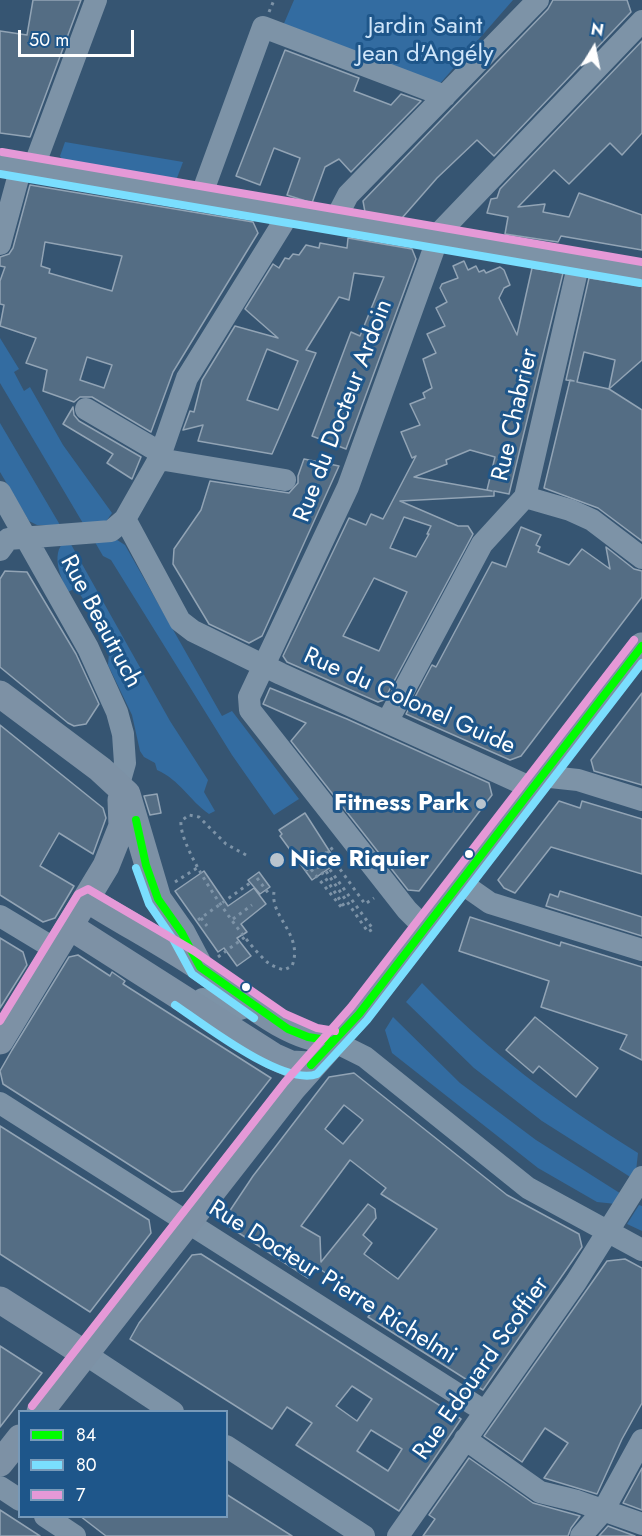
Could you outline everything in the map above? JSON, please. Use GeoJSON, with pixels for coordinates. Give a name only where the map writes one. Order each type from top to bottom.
{"type":"FeatureCollection","features":[{"type":"Feature","properties":{"kind":"main road"},"geometry":{"type":"LineString","coordinates":[[42,1410],[311,1065],[359,1014],[537,782],[638,658]]}},
{"type":"Feature","properties":{"kind":"main road"},"geometry":{"type":"LineString","coordinates":[[0,694],[119,784],[131,805],[146,865],[158,899],[182,933],[209,963],[259,1009],[288,1029],[308,1037],[333,1041]]}},
{"type":"Feature","properties":{"kind":"main road"},"geometry":{"type":"LineString","coordinates":[[0,1041],[106,866],[122,826],[119,784]]}},
{"type":"Feature","properties":{"kind":"main road"},"geometry":{"type":"LineString","coordinates":[[87,899],[209,963]]}},
{"type":"Feature","properties":{"kind":"main road"},"geometry":{"type":"LineString","coordinates":[[72,922],[77,931],[180,989],[273,1056],[291,1064],[311,1065]]}},
{"type":"Feature","properties":{"kind":"main road"},"geometry":{"type":"LineString","coordinates":[[180,989],[188,971],[209,963]]}},
{"type":"Feature","properties":{"kind":"main road"},"geometry":{"type":"LineString","coordinates":[[0,1300],[85,1354]]}},
{"type":"Feature","properties":{"kind":"main road"},"geometry":{"type":"LineString","coordinates":[[0,1463],[18,1440]]}},
{"type":"Feature","properties":{"kind":"street"},"geometry":{"type":"LineString","coordinates":[[0,244],[10,165],[96,0]]}},
{"type":"Feature","properties":{"kind":"street"},"geometry":{"type":"LineString","coordinates":[[334,222],[348,195],[538,0]]}},
{"type":"Feature","properties":{"kind":"street","name":"Rue du Docteur Ardoin"},"geometry":{"type":"LineString","coordinates":[[425,928],[407,910],[250,710],[249,697],[348,488],[438,239],[447,224],[642,21]]}},
{"type":"Feature","properties":{"kind":"street"},"geometry":{"type":"LineString","coordinates":[[200,199],[262,27],[445,96]]}},
{"type":"Feature","properties":{"kind":"street"},"geometry":{"type":"LineString","coordinates":[[10,165],[642,273]]}},
{"type":"Feature","properties":{"kind":"street"},"geometry":{"type":"LineString","coordinates":[[0,550],[8,539],[111,531],[125,519],[160,456],[187,378],[283,223],[284,213]]}},
{"type":"Feature","properties":{"kind":"street","name":"Rue Chabrier"},"geometry":{"type":"LineString","coordinates":[[387,722],[482,544],[525,497],[579,262]]}},
{"type":"Feature","properties":{"kind":"street"},"geometry":{"type":"LineString","coordinates":[[86,409],[160,456],[285,480]]}},
{"type":"Feature","properties":{"kind":"street","name":"Rue Beautruch"},"geometry":{"type":"LineString","coordinates":[[0,492],[7,514],[26,539],[88,648],[117,712],[123,734],[125,763],[119,784]]}},
{"type":"Feature","properties":{"kind":"street"},"geometry":{"type":"LineString","coordinates":[[525,497],[570,510],[592,520],[642,558]]}},
{"type":"Feature","properties":{"kind":"street","name":"Rue du Colonel Guide"},"geometry":{"type":"LineString","coordinates":[[125,519],[180,621],[193,631],[387,722],[537,782],[578,780],[642,800]]}},
{"type":"Feature","properties":{"kind":"street"},"geometry":{"type":"LineString","coordinates":[[106,866],[114,861],[129,858],[146,865]]}},
{"type":"Feature","properties":{"kind":"street"},"geometry":{"type":"LineString","coordinates":[[460,882],[490,903],[642,950]]}},
{"type":"Feature","properties":{"kind":"street"},"geometry":{"type":"LineString","coordinates":[[0,916],[55,949]]}},
{"type":"Feature","properties":{"kind":"street"},"geometry":{"type":"LineString","coordinates":[[180,989],[227,1013],[249,1006],[259,1009]]}},
{"type":"Feature","properties":{"kind":"street"},"geometry":{"type":"LineString","coordinates":[[333,1041],[365,1057],[528,1188],[642,1250]]}},
{"type":"Feature","properties":{"kind":"street","name":"Rue Docteur Pierre Richelmi"},"geometry":{"type":"LineString","coordinates":[[0,1103],[484,1411]]}},
{"type":"Feature","properties":{"kind":"street","name":"Rue Edouard Scoffier"},"geometry":{"type":"LineString","coordinates":[[398,1536],[608,1233],[642,1177]]}},
{"type":"Feature","properties":{"kind":"street"},"geometry":{"type":"LineString","coordinates":[[85,1354],[170,1410]]}},
{"type":"Feature","properties":{"kind":"street"},"geometry":{"type":"LineString","coordinates":[[465,1439],[540,1492],[642,1524]]}},
{"type":"Feature","properties":{"kind":"street"},"geometry":{"type":"LineString","coordinates":[[580,1536],[603,1511],[642,1440]]}},
{"type":"Feature","properties":{"kind":"street"},"geometry":{"type":"LineString","coordinates":[[228,1447],[364,1536]]}},
{"type":"Feature","properties":{"kind":"street"},"geometry":{"type":"LineString","coordinates":[[0,1488],[18,1499]]}},
{"type":"Feature","properties":{"kind":"street"},"geometry":{"type":"LineString","coordinates":[[48,1518],[75,1536]]}},
{"type":"Feature","properties":{"kind":"path"},"geometry":{"type":"LineString","coordinates":[[246,855],[226,844],[199,817],[189,815],[181,821],[180,829],[197,868],[245,937],[274,967],[284,970],[292,966],[295,958],[293,941],[273,903],[274,892]]}},
{"type":"Feature","properties":{"kind":"path"},"geometry":{"type":"LineString","coordinates":[[320,856],[373,929],[368,932],[321,864],[318,867],[345,906],[342,908],[309,868],[306,869],[320,856],[329,850],[365,904],[376,897]]}},
{"type":"Feature","properties":{"kind":"path"},"geometry":{"type":"LineString","coordinates":[[167,884],[175,882],[197,868]]}},
{"type":"Feature","properties":{"kind":"path"},"geometry":{"type":"LineString","coordinates":[[257,878],[268,894]]}},
{"type":"Feature","properties":{"kind":"path"},"geometry":{"type":"LineString","coordinates":[[193,925],[250,883]]}},
{"type":"Feature","properties":{"kind":"path"},"geometry":{"type":"LineString","coordinates":[[233,919],[252,905]]}},
{"type":"Feature","properties":{"kind":"path"},"geometry":{"type":"LineString","coordinates":[[201,918],[207,926]]}},
{"type":"Feature","properties":{"kind":"path"},"geometry":{"type":"LineString","coordinates":[[209,963],[245,937]]}},
{"type":"Feature","properties":{"kind":"green space","name":"Jardin Saint Jean d'Angély"},"geometry":{"type":"Polygon","coordinates":[[[294,0],[513,0],[437,87],[282,28],[294,0]]]}},
{"type":"Feature","properties":{"kind":"green space"},"geometry":{"type":"Polygon","coordinates":[[[65,142],[183,162],[177,178],[171,181],[64,163],[60,156],[65,142]]]}},
{"type":"Feature","properties":{"kind":"green space"},"geometry":{"type":"Polygon","coordinates":[[[0,338],[19,369],[14,372],[24,391],[30,387],[63,445],[112,513],[105,523],[84,525],[0,383],[0,338]]]}},
{"type":"Feature","properties":{"kind":"green space"},"geometry":{"type":"Polygon","coordinates":[[[0,423],[60,525],[37,525],[29,521],[0,472],[0,423]]]}},
{"type":"Feature","properties":{"kind":"green space"},"geometry":{"type":"Polygon","coordinates":[[[92,537],[114,538],[125,545],[222,716],[232,711],[299,799],[274,815],[232,755],[111,560],[103,556],[92,537]]]}},
{"type":"Feature","properties":{"kind":"green space"},"geometry":{"type":"Polygon","coordinates":[[[68,539],[170,721],[208,780],[204,792],[215,811],[209,814],[172,779],[157,770],[155,763],[144,757],[140,751],[132,715],[108,665],[110,641],[76,588],[68,592],[62,579],[58,564],[59,550],[68,539]]]}},
{"type":"Feature","properties":{"kind":"green space"},"geometry":{"type":"Polygon","coordinates":[[[422,983],[473,1032],[525,1075],[638,1153],[635,1180],[542,1121],[474,1068],[406,1002],[422,983]]]}},
{"type":"Feature","properties":{"kind":"green space"},"geometry":{"type":"Polygon","coordinates":[[[393,1017],[460,1083],[536,1140],[626,1197],[616,1204],[597,1202],[538,1168],[392,1053],[385,1030],[393,1017]]]}},
{"type":"Feature","properties":{"kind":"green space"},"geometry":{"type":"Polygon","coordinates":[[[639,1205],[642,1206],[642,1231],[627,1224],[639,1205]]]}},
{"type":"Feature","properties":{"kind":"building"},"geometry":{"type":"Polygon","coordinates":[[[33,0],[81,0],[30,137],[0,133],[0,31],[27,35],[33,0]]]}},
{"type":"Feature","properties":{"kind":"building"},"geometry":{"type":"Polygon","coordinates":[[[553,0],[627,0],[631,12],[494,156],[477,140],[437,178],[402,218],[365,212],[363,201],[548,9],[553,0]]]}},
{"type":"Feature","properties":{"kind":"building"},"geometry":{"type":"Polygon","coordinates":[[[642,41],[642,133],[622,155],[610,143],[569,184],[554,170],[518,207],[545,204],[543,212],[569,217],[579,193],[614,205],[642,215],[642,250],[561,236],[558,242],[505,234],[508,217],[487,213],[491,199],[497,198],[500,189],[642,41]]]}},
{"type":"Feature","properties":{"kind":"building"},"geometry":{"type":"Polygon","coordinates":[[[285,50],[359,78],[354,91],[391,105],[401,94],[421,101],[351,172],[339,159],[325,167],[312,203],[287,195],[300,158],[274,148],[260,185],[236,176],[285,50]]]}},
{"type":"Feature","properties":{"kind":"building"},"geometry":{"type":"Polygon","coordinates":[[[30,185],[253,222],[258,233],[173,372],[151,432],[92,397],[80,397],[74,402],[43,391],[47,370],[26,363],[36,338],[0,326],[4,305],[0,304],[0,281],[5,267],[0,266],[0,257],[9,254],[13,248],[30,185]],[[45,242],[41,266],[50,269],[49,273],[112,291],[122,256],[45,242]],[[87,357],[80,380],[104,388],[112,365],[87,357]]]}},
{"type":"Feature","properties":{"kind":"building"},"geometry":{"type":"Polygon","coordinates":[[[348,238],[412,249],[416,259],[346,449],[312,436],[351,332],[360,336],[384,277],[354,273],[349,300],[339,297],[306,350],[316,353],[272,454],[198,441],[203,425],[183,430],[190,411],[194,412],[202,380],[235,326],[278,338],[245,309],[273,264],[279,268],[285,258],[289,259],[293,254],[299,255],[306,245],[319,248],[320,243],[347,248],[348,238]],[[267,349],[247,400],[278,410],[298,361],[267,349]]]}},
{"type":"Feature","properties":{"kind":"building"},"geometry":{"type":"Polygon","coordinates":[[[464,261],[468,270],[476,266],[479,272],[484,270],[486,273],[500,267],[504,270],[510,285],[504,288],[499,298],[517,335],[532,268],[563,273],[509,494],[494,491],[494,496],[400,501],[458,526],[468,526],[473,534],[384,700],[378,702],[287,662],[283,656],[349,518],[366,525],[371,514],[383,519],[416,456],[412,458],[401,432],[420,425],[410,404],[425,398],[423,393],[432,388],[423,359],[436,353],[427,334],[445,326],[436,308],[447,302],[440,288],[442,284],[458,278],[453,266],[464,261]],[[470,450],[446,460],[447,464],[414,477],[492,491],[487,490],[495,457],[470,450]],[[404,517],[390,548],[416,557],[431,526],[404,517]],[[374,578],[343,636],[379,651],[407,592],[374,578]]]}},
{"type":"Feature","properties":{"kind":"building"},"geometry":{"type":"Polygon","coordinates":[[[589,278],[642,286],[642,360],[609,389],[642,410],[642,541],[598,508],[544,488],[570,380],[566,380],[589,278]],[[584,352],[577,382],[609,389],[615,360],[584,352]]]}},
{"type":"Feature","properties":{"kind":"building"},"geometry":{"type":"Polygon","coordinates":[[[73,407],[74,415],[79,421],[141,457],[132,479],[107,463],[113,454],[63,424],[73,407]]]}},
{"type":"Feature","properties":{"kind":"building"},"geometry":{"type":"Polygon","coordinates":[[[304,459],[339,466],[262,636],[249,643],[209,624],[173,564],[174,549],[201,510],[210,481],[289,493],[298,483],[304,459]]]}},
{"type":"Feature","properties":{"kind":"building"},"geometry":{"type":"Polygon","coordinates":[[[521,527],[541,535],[536,545],[540,547],[538,552],[569,565],[582,549],[610,569],[606,547],[634,569],[642,571],[642,597],[521,756],[510,760],[406,714],[432,665],[436,667],[492,562],[506,567],[521,527]]]}},
{"type":"Feature","properties":{"kind":"building"},"geometry":{"type":"Polygon","coordinates":[[[5,571],[27,572],[76,654],[99,704],[86,724],[74,726],[68,723],[0,667],[0,579],[5,571]]]}},
{"type":"Feature","properties":{"kind":"building"},"geometry":{"type":"Polygon","coordinates":[[[270,688],[347,719],[489,783],[492,795],[419,891],[408,890],[291,741],[306,723],[263,704],[270,688]]]}},
{"type":"Feature","properties":{"kind":"building"},"geometry":{"type":"Polygon","coordinates":[[[642,693],[642,785],[594,771],[591,760],[642,693]]]}},
{"type":"Feature","properties":{"kind":"building"},"geometry":{"type":"Polygon","coordinates":[[[0,725],[103,808],[106,818],[93,854],[59,833],[40,866],[74,886],[55,918],[43,922],[0,895],[0,725]]]}},
{"type":"Feature","properties":{"kind":"building"},"geometry":{"type":"Polygon","coordinates":[[[157,794],[161,813],[150,815],[144,796],[157,794]]]}},
{"type":"Feature","properties":{"kind":"building"},"geometry":{"type":"Polygon","coordinates":[[[559,801],[580,808],[582,801],[642,819],[642,874],[551,847],[515,893],[504,888],[498,880],[559,801]]]}},
{"type":"Feature","properties":{"kind":"building"},"geometry":{"type":"Polygon","coordinates":[[[305,813],[337,863],[312,880],[280,836],[282,834],[279,830],[305,813]]]}},
{"type":"Feature","properties":{"kind":"building"},"geometry":{"type":"Polygon","coordinates":[[[204,871],[228,906],[254,888],[266,904],[241,924],[247,932],[237,938],[251,956],[237,966],[224,948],[218,952],[175,891],[204,871]]]}},
{"type":"Feature","properties":{"kind":"building"},"geometry":{"type":"Polygon","coordinates":[[[259,872],[270,887],[260,894],[248,880],[259,872]]]}},
{"type":"Feature","properties":{"kind":"building"},"geometry":{"type":"Polygon","coordinates":[[[560,891],[642,917],[642,936],[546,906],[550,894],[558,897],[560,891]]]}},
{"type":"Feature","properties":{"kind":"building"},"geometry":{"type":"Polygon","coordinates":[[[470,917],[560,946],[561,942],[642,967],[642,1060],[620,1049],[627,1035],[541,1007],[549,981],[459,951],[470,917]]]}},
{"type":"Feature","properties":{"kind":"building"},"geometry":{"type":"Polygon","coordinates":[[[0,938],[23,952],[27,965],[0,1008],[0,938]]]}},
{"type":"Feature","properties":{"kind":"building"},"geometry":{"type":"Polygon","coordinates":[[[78,955],[110,976],[112,972],[125,981],[123,984],[271,1078],[183,1191],[172,1192],[3,1084],[0,1071],[12,1050],[69,957],[78,955]]]}},
{"type":"Feature","properties":{"kind":"building"},"geometry":{"type":"Polygon","coordinates":[[[535,1017],[598,1068],[576,1097],[539,1066],[533,1073],[506,1050],[535,1017]]]}},
{"type":"Feature","properties":{"kind":"building"},"geometry":{"type":"Polygon","coordinates":[[[354,1073],[507,1195],[579,1234],[582,1247],[483,1390],[368,1317],[375,1308],[317,1267],[308,1278],[225,1224],[227,1215],[253,1176],[329,1077],[354,1073]],[[344,1105],[325,1129],[343,1144],[363,1120],[344,1105]],[[350,1160],[301,1226],[320,1237],[321,1262],[368,1204],[375,1209],[376,1218],[363,1235],[372,1243],[364,1254],[398,1279],[437,1229],[381,1194],[386,1188],[350,1160]]]}},
{"type":"Feature","properties":{"kind":"building"},"geometry":{"type":"Polygon","coordinates":[[[0,1126],[149,1220],[151,1233],[90,1312],[0,1254],[0,1126]]]}},
{"type":"Feature","properties":{"kind":"building"},"geometry":{"type":"Polygon","coordinates":[[[201,1254],[461,1419],[399,1511],[296,1445],[312,1423],[287,1407],[272,1429],[130,1339],[139,1323],[192,1255],[201,1254]],[[352,1386],[336,1406],[357,1421],[372,1399],[352,1386]],[[371,1430],[357,1451],[388,1471],[402,1449],[371,1430]]]}},
{"type":"Feature","properties":{"kind":"building"},"geometry":{"type":"Polygon","coordinates":[[[625,1259],[642,1268],[642,1403],[622,1439],[597,1494],[544,1478],[568,1443],[545,1428],[522,1462],[484,1436],[607,1261],[625,1259]]]}},
{"type":"Feature","properties":{"kind":"building"},"geometry":{"type":"Polygon","coordinates":[[[0,1346],[42,1373],[0,1427],[0,1346]]]}},
{"type":"Feature","properties":{"kind":"building"},"geometry":{"type":"Polygon","coordinates":[[[469,1458],[533,1503],[580,1516],[568,1536],[423,1536],[435,1519],[429,1515],[469,1458]]]}},
{"type":"Feature","properties":{"kind":"building"},"geometry":{"type":"Polygon","coordinates":[[[642,1468],[642,1510],[623,1503],[642,1468]]]}},
{"type":"Feature","properties":{"kind":"building"},"geometry":{"type":"Polygon","coordinates":[[[228,1495],[292,1536],[106,1536],[83,1518],[228,1518],[228,1495]]]}},
{"type":"Feature","properties":{"kind":"building"},"geometry":{"type":"Polygon","coordinates":[[[0,1510],[40,1536],[0,1536],[0,1510]]]}},
{"type":"Feature","properties":{"kind":"building"},"geometry":{"type":"Polygon","coordinates":[[[608,1526],[635,1536],[599,1536],[608,1526]]]}},
{"type":"Feature","properties":{"kind":"transit line","name":"7"},"geometry":{"type":"LineString","coordinates":[[2,152],[642,262]]}},
{"type":"Feature","properties":{"kind":"transit line","name":"80"},"geometry":{"type":"LineString","coordinates":[[0,174],[640,283]]}},
{"type":"Feature","properties":{"kind":"transit line","name":"7"},"geometry":{"type":"LineString","coordinates":[[32,1406],[285,1082],[351,1007],[634,640]]}},
{"type":"Feature","properties":{"kind":"transit line","name":"84"},"geometry":{"type":"LineString","coordinates":[[311,1065],[359,1014],[642,646]]}},
{"type":"Feature","properties":{"kind":"transit line","name":"80"},"geometry":{"type":"LineString","coordinates":[[175,1005],[244,1052],[265,1063],[303,1076],[317,1074],[367,1020],[642,663]]}},
{"type":"Feature","properties":{"kind":"transit line","name":"84"},"geometry":{"type":"LineString","coordinates":[[136,820],[146,865],[158,899],[182,933],[200,967],[288,1029],[308,1037],[333,1041]]}},
{"type":"Feature","properties":{"kind":"transit line","name":"80"},"geometry":{"type":"LineString","coordinates":[[136,868],[149,904],[173,939],[192,974],[254,1018]]}},
{"type":"Feature","properties":{"kind":"transit line","name":"7"},"geometry":{"type":"LineString","coordinates":[[0,1021],[78,894],[88,889],[194,951],[285,1014],[317,1028],[335,1031]]}},
{"type":"Feature","properties":{"kind":"place","name":"Fitness Park"},"geometry":{"type":"Point","coordinates":[481,804]}},
{"type":"Feature","properties":{"kind":"place","name":"Nice Riquier"},"geometry":{"type":"Point","coordinates":[277,860]}}]}
